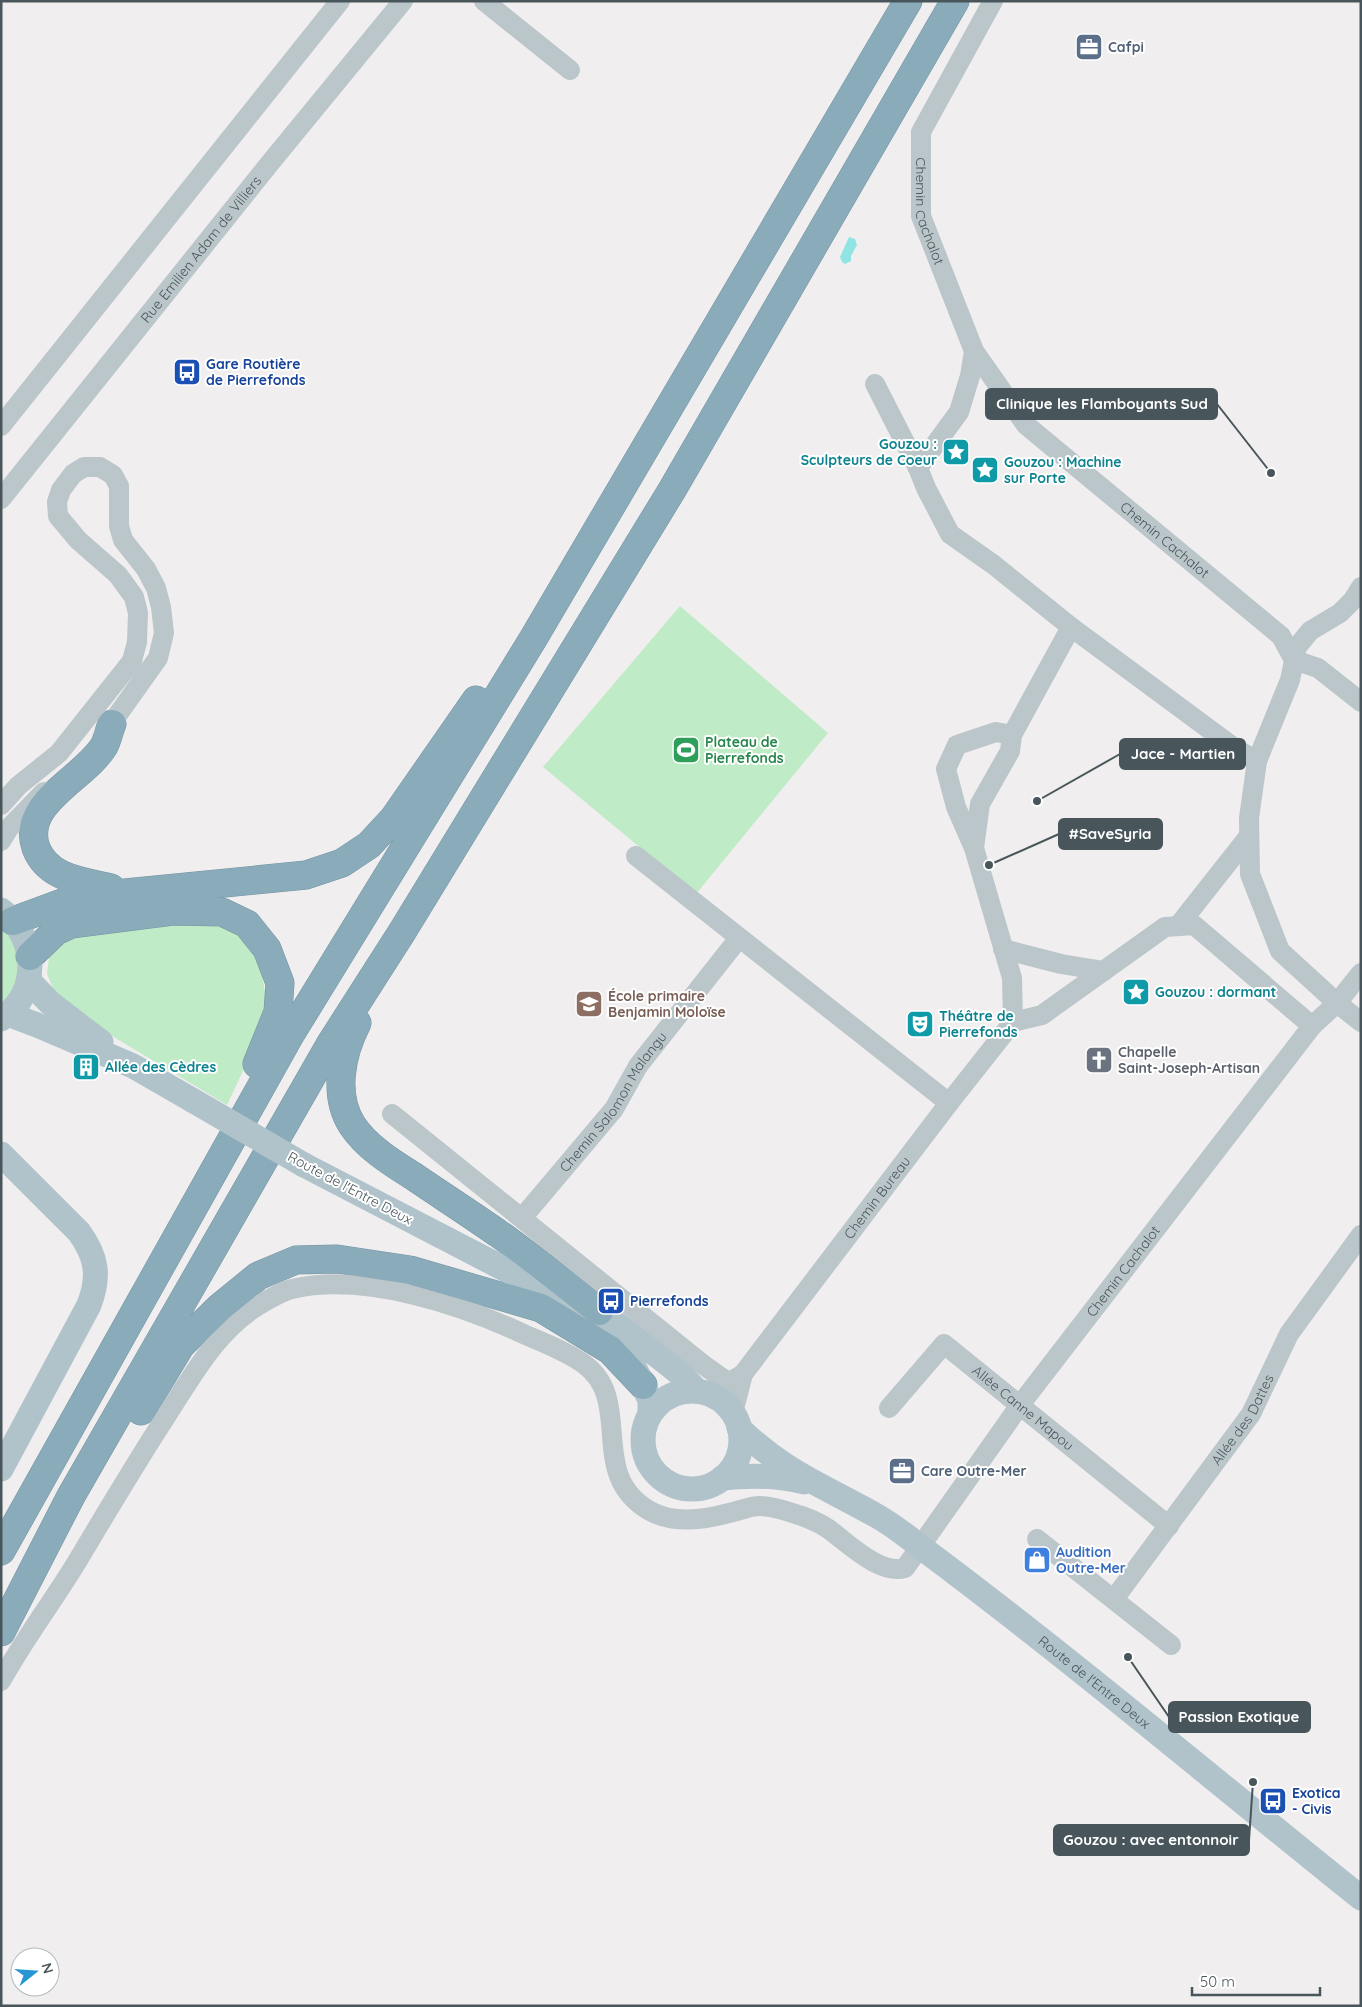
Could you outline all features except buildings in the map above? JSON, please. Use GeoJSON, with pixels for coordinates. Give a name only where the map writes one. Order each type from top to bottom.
{"type":"FeatureCollection","features":[{"type":"Feature","properties":{"kind":"highway"},"geometry":{"type":"LineString","coordinates":[[1,1551],[290,1035],[534,639],[908,1]]}},
{"type":"Feature","properties":{"kind":"highway"},"geometry":{"type":"LineString","coordinates":[[4,1627],[71,1496],[331,1043],[402,932],[672,490],[955,1]]}},
{"type":"Feature","properties":{"kind":"highway"},"geometry":{"type":"LineString","coordinates":[[7,915],[76,899],[306,876],[342,863],[369,845],[394,818],[476,700],[534,639]]}},
{"type":"Feature","properties":{"kind":"highway"},"geometry":{"type":"LineString","coordinates":[[112,724],[104,745],[79,774],[45,803],[34,821],[33,840],[40,858],[51,869],[67,878],[132,892]]}},
{"type":"Feature","properties":{"kind":"highway"},"geometry":{"type":"LineString","coordinates":[[1,1536],[28,1476],[259,1060],[278,1012],[280,983],[267,949],[247,924],[222,912],[173,911],[70,924],[56,931],[41,943],[30,968]]}},
{"type":"Feature","properties":{"kind":"highway"},"geometry":{"type":"LineString","coordinates":[[402,932],[351,1034],[341,1072],[342,1101],[352,1125],[368,1144],[501,1235],[599,1311]]}},
{"type":"Feature","properties":{"kind":"highway"},"geometry":{"type":"LineString","coordinates":[[4,1627],[181,1345],[220,1306],[258,1276],[296,1260],[337,1259],[410,1270],[541,1308],[610,1350],[644,1385]]}},
{"type":"Feature","properties":{"kind":"main road"},"geometry":{"type":"LineString","coordinates":[[4,1017],[24,994],[30,968],[27,943],[7,915]]}},
{"type":"Feature","properties":{"kind":"main road","name":"Route de l'Entre Deux"},"geometry":{"type":"LineString","coordinates":[[30,968],[50,1003],[133,1066]]}},
{"type":"Feature","properties":{"kind":"main road","name":"Route de l'Entre Deux"},"geometry":{"type":"LineString","coordinates":[[4,1017],[37,1025],[133,1066],[304,1165],[570,1303],[599,1311],[683,1376],[719,1385]]}},
{"type":"Feature","properties":{"kind":"main road"},"geometry":{"type":"LineString","coordinates":[[1,1154],[79,1232],[88,1245],[94,1260],[96,1276],[94,1291],[89,1305],[1,1469]]}},
{"type":"Feature","properties":{"kind":"main road","name":"Route de l'Entre Deux"},"geometry":{"type":"LineString","coordinates":[[570,1303],[626,1350],[650,1400],[650,1413]]}},
{"type":"Feature","properties":{"kind":"main road"},"geometry":{"type":"LineString","coordinates":[[719,1385],[722,1401],[736,1420],[740,1446],[734,1464],[722,1478],[707,1487],[690,1489],[674,1485],[659,1476],[648,1462],[643,1446],[644,1429],[650,1413],[663,1400],[679,1392],[719,1385]]}},
{"type":"Feature","properties":{"kind":"main road","name":"Route de l'Entre Deux"},"geometry":{"type":"LineString","coordinates":[[736,1420],[753,1442],[790,1470],[877,1516],[1021,1623],[1361,1898]]}},
{"type":"Feature","properties":{"kind":"main road","name":"Route de l'Entre Deux"},"geometry":{"type":"LineString","coordinates":[[722,1478],[755,1475],[787,1478],[814,1484]]}},
{"type":"Feature","properties":{"kind":"street"},"geometry":{"type":"LineString","coordinates":[[1,426],[340,1]]}},
{"type":"Feature","properties":{"kind":"street","name":"Rue Emilien Adam de Villiers"},"geometry":{"type":"LineString","coordinates":[[1,499],[403,1]]}},
{"type":"Feature","properties":{"kind":"street"},"geometry":{"type":"LineString","coordinates":[[484,1],[570,70]]}},
{"type":"Feature","properties":{"kind":"street","name":"Chemin Cachalot"},"geometry":{"type":"LineString","coordinates":[[994,1],[921,132],[921,216],[974,351],[1026,424],[1281,636],[1294,660]]}},
{"type":"Feature","properties":{"kind":"street"},"geometry":{"type":"LineString","coordinates":[[918,468],[959,412],[970,376],[974,351]]}},
{"type":"Feature","properties":{"kind":"street"},"geometry":{"type":"LineString","coordinates":[[875,384],[950,534],[994,565],[1071,628],[1236,748],[1258,761]]}},
{"type":"Feature","properties":{"kind":"street"},"geometry":{"type":"LineString","coordinates":[[1,805],[18,786],[59,753],[132,661],[137,642],[138,613],[134,597],[118,575],[78,540],[58,516],[57,502],[61,490],[73,474],[84,467],[100,467],[113,475],[119,486],[120,526],[123,540],[146,570],[156,588],[161,607],[164,633],[158,658],[94,748],[40,796],[9,828],[1,841]]}},
{"type":"Feature","properties":{"kind":"street"},"geometry":{"type":"LineString","coordinates":[[1361,587],[1353,600],[1340,613],[1310,631],[1296,647],[1290,680],[1258,761],[1249,818],[1250,874],[1280,951],[1337,1004],[1361,1022]]}},
{"type":"Feature","properties":{"kind":"street"},"geometry":{"type":"LineString","coordinates":[[974,848],[980,804],[1010,751],[1012,734],[1071,628]]}},
{"type":"Feature","properties":{"kind":"street"},"geometry":{"type":"LineString","coordinates":[[1294,660],[1318,668],[1361,702]]}},
{"type":"Feature","properties":{"kind":"street"},"geometry":{"type":"LineString","coordinates":[[1012,734],[996,732],[957,745],[946,769],[956,807],[974,848],[1012,978],[1013,1022],[1042,1015],[1165,927],[1194,924],[1312,1026]]}},
{"type":"Feature","properties":{"kind":"street"},"geometry":{"type":"LineString","coordinates":[[1178,926],[1249,836]]}},
{"type":"Feature","properties":{"kind":"street"},"geometry":{"type":"LineString","coordinates":[[636,856],[949,1103]]}},
{"type":"Feature","properties":{"kind":"street","name":"Chemin Salomon Malangu"},"geometry":{"type":"LineString","coordinates":[[522,1218],[614,1109],[638,1066],[739,938]]}},
{"type":"Feature","properties":{"kind":"street"},"geometry":{"type":"LineString","coordinates":[[1003,949],[1061,964],[1104,971]]}},
{"type":"Feature","properties":{"kind":"street","name":"Chemin Cachalot"},"geometry":{"type":"LineString","coordinates":[[1,1681],[209,1350],[236,1323],[261,1303],[289,1290],[326,1284],[389,1289],[438,1301],[491,1318],[566,1353],[587,1366],[600,1380],[608,1402],[614,1465],[621,1483],[635,1502],[654,1514],[680,1520],[709,1519],[756,1506],[776,1508],[808,1519],[832,1531],[862,1556],[897,1571],[905,1568],[1020,1406],[1312,1026],[1337,1004],[1361,973]]}},
{"type":"Feature","properties":{"kind":"street","name":"Chemin Bureau"},"geometry":{"type":"LineString","coordinates":[[736,1420],[719,1385],[1013,1022]]}},
{"type":"Feature","properties":{"kind":"street"},"geometry":{"type":"LineString","coordinates":[[392,1114],[705,1366],[719,1385]]}},
{"type":"Feature","properties":{"kind":"street","name":"Allée des Dattes"},"geometry":{"type":"LineString","coordinates":[[1114,1599],[1251,1414],[1289,1334],[1361,1235]]}},
{"type":"Feature","properties":{"kind":"street","name":"Allée Canne Mapou"},"geometry":{"type":"LineString","coordinates":[[889,1408],[944,1344],[1169,1526]]}},
{"type":"Feature","properties":{"kind":"street"},"geometry":{"type":"LineString","coordinates":[[1037,1539],[1171,1645]]}},
{"type":"Feature","properties":{"kind":"green space","name":"Plateau de Pierrefonds"},"geometry":{"type":"Polygon","coordinates":[[[680,606],[828,733],[696,894],[543,767],[680,606]]]}},
{"type":"Feature","properties":{"kind":"green space"},"geometry":{"type":"Polygon","coordinates":[[[178,923],[227,925],[249,940],[262,973],[266,999],[264,1026],[227,1105],[102,1030],[55,993],[47,974],[49,957],[66,935],[178,923]]]}},
{"type":"Feature","properties":{"kind":"green space"},"geometry":{"type":"Polygon","coordinates":[[[1,926],[17,950],[18,967],[15,984],[1,1006],[1,926]]]}},
{"type":"Feature","properties":{"kind":"water"},"geometry":{"type":"Polygon","coordinates":[[[849,237],[855,239],[857,245],[851,256],[851,261],[845,264],[840,257],[849,237]]]}},
{"type":"Feature","properties":{"kind":"place","name":"Cafpi"},"geometry":{"type":"Point","coordinates":[1089,47]}},
{"type":"Feature","properties":{"kind":"place","name":"Gare Routière de Pierrefonds"},"geometry":{"type":"Point","coordinates":[187,372]}},
{"type":"Feature","properties":{"kind":"place","name":"Gouzou : Sculpteurs de Coeur"},"geometry":{"type":"Point","coordinates":[956,452]}},
{"type":"Feature","properties":{"kind":"place","name":"Gouzou : Machine sur Porte"},"geometry":{"type":"Point","coordinates":[985,470]}},
{"type":"Feature","properties":{"kind":"place","name":"Clinique les Flamboyants Sud"},"geometry":{"type":"Point","coordinates":[1271,473]}},
{"type":"Feature","properties":{"kind":"place","name":"Plateau de Pierrefonds"},"geometry":{"type":"Point","coordinates":[686,750]}},
{"type":"Feature","properties":{"kind":"place","name":"Jace - Martien"},"geometry":{"type":"Point","coordinates":[1037,801]}},
{"type":"Feature","properties":{"kind":"place","name":"#SaveSyria"},"geometry":{"type":"Point","coordinates":[989,865]}},
{"type":"Feature","properties":{"kind":"place","name":"Gouzou : dormant"},"geometry":{"type":"Point","coordinates":[1136,992]}},
{"type":"Feature","properties":{"kind":"place","name":"École primaire Benjamin Moloïse"},"geometry":{"type":"Point","coordinates":[589,1004]}},
{"type":"Feature","properties":{"kind":"place","name":"Théâtre de Pierrefonds"},"geometry":{"type":"Point","coordinates":[920,1024]}},
{"type":"Feature","properties":{"kind":"place","name":"Chapelle Saint-Joseph-Artisan"},"geometry":{"type":"Point","coordinates":[1099,1060]}},
{"type":"Feature","properties":{"kind":"place","name":"Allée des Cèdres"},"geometry":{"type":"Point","coordinates":[86,1067]}},
{"type":"Feature","properties":{"kind":"place","name":"Pierrefonds"},"geometry":{"type":"Point","coordinates":[611,1301]}},
{"type":"Feature","properties":{"kind":"place","name":"Care Outre-Mer"},"geometry":{"type":"Point","coordinates":[902,1471]}},
{"type":"Feature","properties":{"kind":"place","name":"Audition Outre-Mer"},"geometry":{"type":"Point","coordinates":[1037,1560]}},
{"type":"Feature","properties":{"kind":"place","name":"Passion Exotique"},"geometry":{"type":"Point","coordinates":[1128,1657]}},
{"type":"Feature","properties":{"kind":"place","name":"Gouzou : avec entonnoir"},"geometry":{"type":"Point","coordinates":[1253,1782]}},
{"type":"Feature","properties":{"kind":"place","name":"Exotica - Civis"},"geometry":{"type":"Point","coordinates":[1273,1801]}}]}
